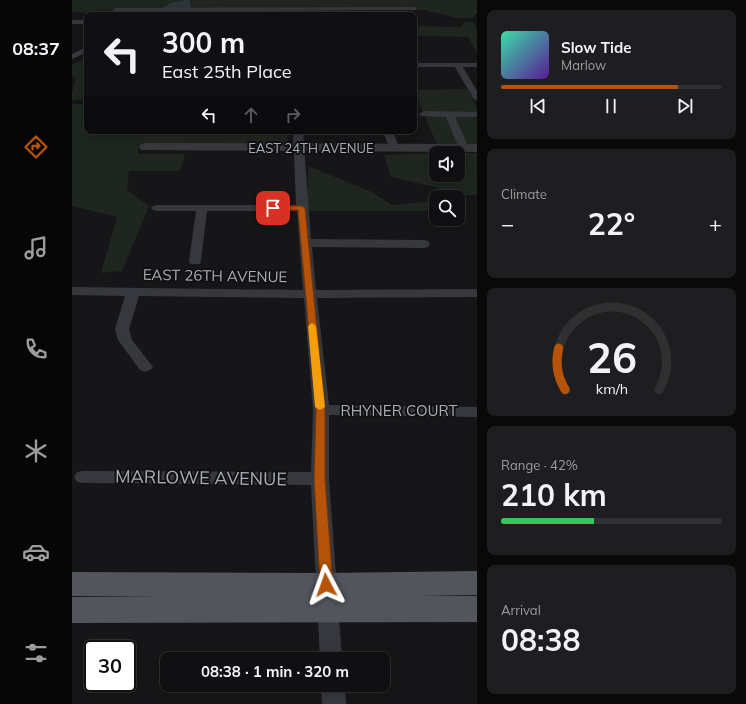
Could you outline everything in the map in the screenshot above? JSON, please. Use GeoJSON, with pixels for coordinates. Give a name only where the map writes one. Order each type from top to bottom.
{"type":"FeatureCollection","features":[{"type":"Feature","properties":{"kind":"main road"},"geometry":{"type":"LineString","coordinates":[[72,610],[327,597],[477,583]]}},
{"type":"Feature","properties":{"kind":"main road"},"geometry":{"type":"LineString","coordinates":[[72,584],[327,597],[477,609]]}},
{"type":"Feature","properties":{"kind":"street"},"geometry":{"type":"LineString","coordinates":[[113,12],[293,12],[414,9]]}},
{"type":"Feature","properties":{"kind":"street"},"geometry":{"type":"LineString","coordinates":[[72,22],[84,22]]}},
{"type":"Feature","properties":{"kind":"street"},"geometry":{"type":"LineString","coordinates":[[72,46],[84,46]]}},
{"type":"Feature","properties":{"kind":"street"},"geometry":{"type":"LineString","coordinates":[[72,57],[84,51]]}},
{"type":"Feature","properties":{"kind":"street"},"geometry":{"type":"LineString","coordinates":[[417,65],[477,65]]}},
{"type":"Feature","properties":{"kind":"street"},"geometry":{"type":"LineString","coordinates":[[458,65],[477,98]]}},
{"type":"Feature","properties":{"kind":"street"},"geometry":{"type":"LineString","coordinates":[[424,114],[474,114]]}},
{"type":"Feature","properties":{"kind":"street"},"geometry":{"type":"LineString","coordinates":[[449,114],[463,146]]}},
{"type":"Feature","properties":{"kind":"street"},"geometry":{"type":"LineString","coordinates":[[298,134],[302,208],[320,410],[320,479],[331,652]]}},
{"type":"Feature","properties":{"kind":"street"},"geometry":{"type":"LineString","coordinates":[[389,134],[394,148]]}},
{"type":"Feature","properties":{"kind":"street","name":"EAST 24TH AVENUE"},"geometry":{"type":"LineString","coordinates":[[145,147],[429,148]]}},
{"type":"Feature","properties":{"kind":"street","name":"EAST 24TH AVENUE"},"geometry":{"type":"LineString","coordinates":[[465,148],[477,148]]}},
{"type":"Feature","properties":{"kind":"street"},"geometry":{"type":"LineString","coordinates":[[157,208],[302,208]]}},
{"type":"Feature","properties":{"kind":"street"},"geometry":{"type":"LineString","coordinates":[[195,261],[202,208]]}},
{"type":"Feature","properties":{"kind":"street"},"geometry":{"type":"LineString","coordinates":[[305,243],[424,244]]}},
{"type":"Feature","properties":{"kind":"street","name":"EAST 26TH AVENUE"},"geometry":{"type":"LineString","coordinates":[[72,291],[309,294],[477,293]]}},
{"type":"Feature","properties":{"kind":"street"},"geometry":{"type":"LineString","coordinates":[[132,292],[122,329],[125,340],[145,367]]}},
{"type":"Feature","properties":{"kind":"street","name":"RHYNER COURT"},"geometry":{"type":"LineString","coordinates":[[320,410],[477,412]]}},
{"type":"Feature","properties":{"kind":"street","name":"MARLOWE AVENUE"},"geometry":{"type":"LineString","coordinates":[[83,477],[320,479]]}},
{"type":"Feature","properties":{"kind":"street"},"geometry":{"type":"LineString","coordinates":[[333,692],[334,704]]}},
{"type":"Feature","properties":{"kind":"shaded area"},"geometry":{"type":"Polygon","coordinates":[[[72,0],[477,0],[477,14],[474,15],[473,18],[457,18],[424,10],[203,10],[196,12],[150,12],[150,10],[100,10],[84,13],[72,12],[72,0]]]}},
{"type":"Feature","properties":{"kind":"shaded area"},"geometry":{"type":"Polygon","coordinates":[[[189,0],[191,6],[189,9],[164,8],[164,6],[168,6],[167,4],[189,0]]]}},
{"type":"Feature","properties":{"kind":"shaded area"},"geometry":{"type":"Polygon","coordinates":[[[223,11],[286,12],[224,12],[223,11]]]}},
{"type":"Feature","properties":{"kind":"shaded area"},"geometry":{"type":"Polygon","coordinates":[[[464,22],[473,22],[477,29],[477,53],[468,37],[417,36],[417,26],[461,27],[464,22]]]}},
{"type":"Feature","properties":{"kind":"shaded area"},"geometry":{"type":"Polygon","coordinates":[[[84,60],[84,99],[72,100],[72,93],[76,78],[72,76],[72,64],[84,60]]]}},
{"type":"Feature","properties":{"kind":"shaded area"},"geometry":{"type":"Polygon","coordinates":[[[467,89],[477,108],[477,144],[437,145],[417,97],[417,90],[467,89]]]}},
{"type":"Feature","properties":{"kind":"shaded area"},"geometry":{"type":"Polygon","coordinates":[[[72,104],[84,104],[84,134],[287,134],[288,146],[138,145],[138,154],[185,154],[180,171],[129,171],[127,190],[149,206],[122,271],[101,273],[117,217],[72,206],[72,104]]]}},
{"type":"Feature","properties":{"kind":"shaded area"},"geometry":{"type":"Polygon","coordinates":[[[429,153],[429,182],[465,182],[465,153],[477,153],[477,195],[465,195],[465,190],[444,190],[391,177],[384,155],[429,153]]]}},
{"type":"Feature","properties":{"kind":"shaded area"},"geometry":{"type":"Polygon","coordinates":[[[308,166],[372,192],[392,205],[429,202],[429,211],[308,211],[308,166]]]}},
{"type":"Feature","properties":{"kind":"slow traffic"},"geometry":{"type":"LineString","coordinates":[[312,326],[320,407]]}},
{"type":"Feature","properties":{"kind":"route"},"geometry":{"type":"LineString","coordinates":[[273,208],[302,208],[320,410],[320,479],[326,585]]}}]}
